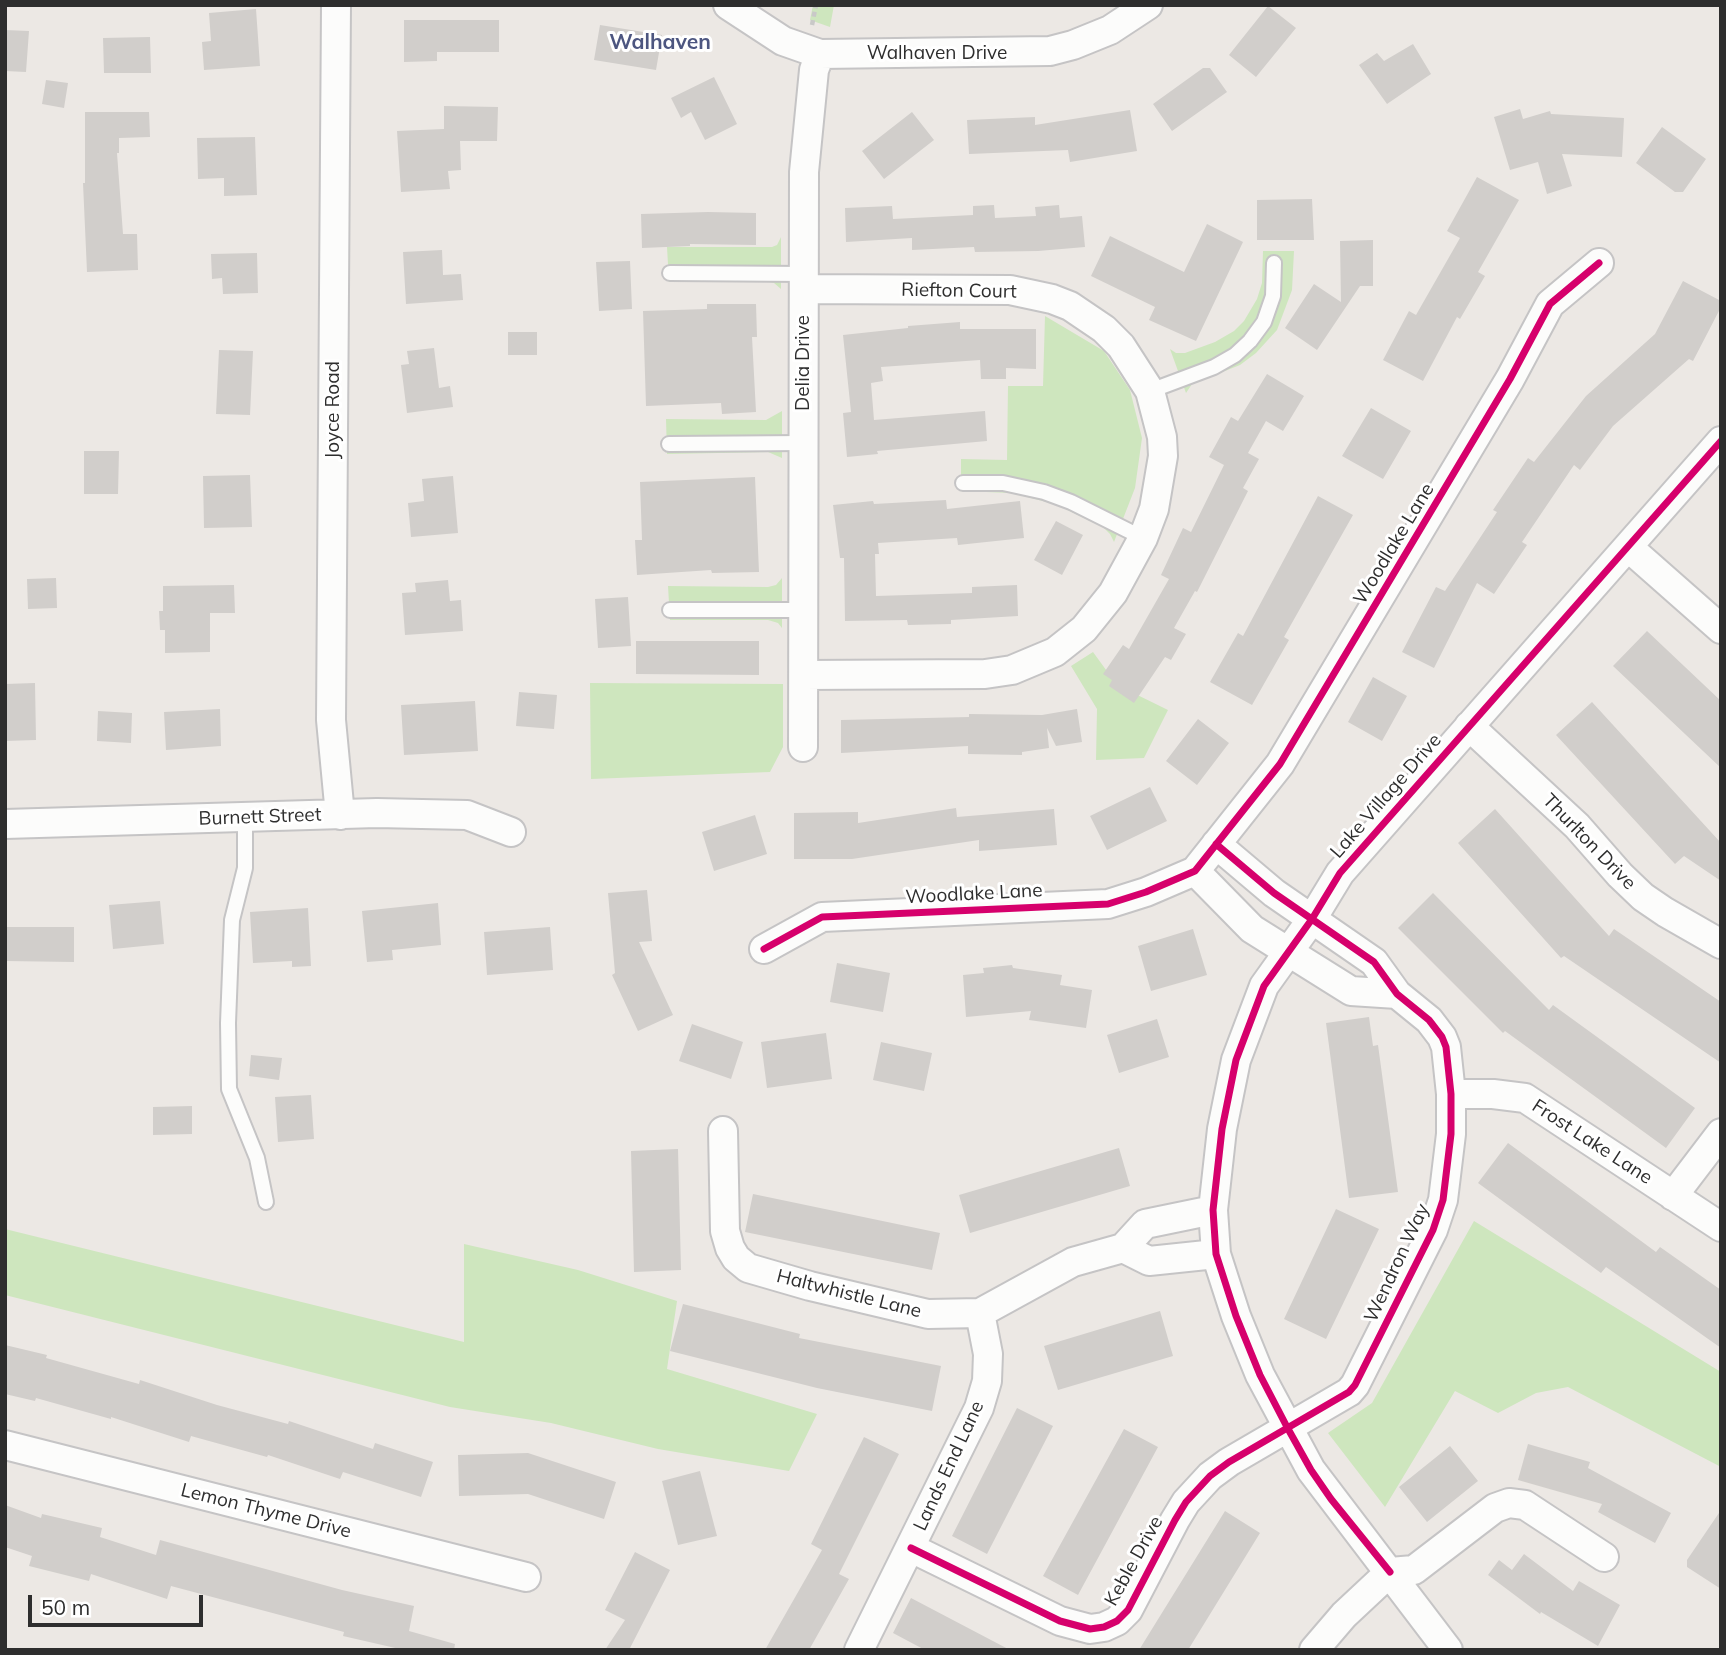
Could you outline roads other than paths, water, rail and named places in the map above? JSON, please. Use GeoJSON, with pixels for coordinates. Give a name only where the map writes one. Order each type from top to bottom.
{"type":"FeatureCollection","features":[{"type":"Feature","properties":{"kind":"street","name":"Joyce Road"},"geometry":{"type":"LineString","coordinates":[[336,5],[331,720],[340,815]]}},
{"type":"Feature","properties":{"kind":"street","name":"Walhaven Drive"},"geometry":{"type":"LineString","coordinates":[[727,5],[783,41],[820,54],[1050,51],[1110,30],[1148,5]]}},
{"type":"Feature","properties":{"kind":"street","name":"Delia Drive"},"geometry":{"type":"LineString","coordinates":[[803,747],[804,172],[814,70],[820,54]]}},
{"type":"Feature","properties":{"kind":"street","name":"Woodlake Lane"},"geometry":{"type":"LineString","coordinates":[[764,949],[822,917],[1108,904],[1146,892],[1195,871],[1280,764],[1503,390],[1550,304],[1599,263]]}},
{"type":"Feature","properties":{"kind":"street","name":"Riefton Court"},"geometry":{"type":"LineString","coordinates":[[804,282],[1010,290],[1052,299],[1070,306],[1104,328],[1121,346],[1150,391],[1162,437],[1163,456],[1159,488],[1143,538],[1113,593],[1096,617],[1069,642],[1036,661],[1012,670],[985,674],[804,675]]}},
{"type":"Feature","properties":{"kind":"street","name":"Lake Village Drive"},"geometry":{"type":"LineString","coordinates":[[1448,1650],[1324,1489],[1287,1427],[1236,1316],[1216,1254],[1213,1210],[1222,1129],[1236,1060],[1264,986],[1312,919],[1340,873],[1721,441]]}},
{"type":"Feature","properties":{"kind":"street"},"geometry":{"type":"LineString","coordinates":[[1628,547],[1721,629]]}},
{"type":"Feature","properties":{"kind":"street","name":"Thurlton Drive"},"geometry":{"type":"LineString","coordinates":[[1469,726],[1577,826],[1643,897],[1721,944]]}},
{"type":"Feature","properties":{"kind":"street","name":"Burnett Street"},"geometry":{"type":"LineString","coordinates":[[5,824],[340,815],[467,815],[511,832]]}},
{"type":"Feature","properties":{"kind":"street"},"geometry":{"type":"LineString","coordinates":[[1216,844],[1274,893],[1312,919]]}},
{"type":"Feature","properties":{"kind":"street"},"geometry":{"type":"LineString","coordinates":[[1195,871],[1252,929],[1351,991],[1396,993]]}},
{"type":"Feature","properties":{"kind":"street","name":"Wendron Way"},"geometry":{"type":"LineString","coordinates":[[1287,1427],[1349,1392],[1355,1384],[1433,1230],[1443,1200],[1451,1134],[1451,1094],[1446,1047],[1442,1037],[1429,1020],[1396,993],[1374,962],[1312,919]]}},
{"type":"Feature","properties":{"kind":"street","name":"Frost Lake Lane"},"geometry":{"type":"LineString","coordinates":[[1451,1094],[1493,1094],[1525,1098],[1721,1227]]}},
{"type":"Feature","properties":{"kind":"street","name":"Haltwhistle Lane"},"geometry":{"type":"LineString","coordinates":[[723,1131],[725,1231],[736,1258],[748,1268],[928,1314],[980,1313],[1073,1262],[1123,1248],[1145,1224],[1213,1210]]}},
{"type":"Feature","properties":{"kind":"street"},"geometry":{"type":"LineString","coordinates":[[1673,1196],[1721,1133]]}},
{"type":"Feature","properties":{"kind":"street"},"geometry":{"type":"LineString","coordinates":[[1123,1248],[1149,1261],[1216,1254]]}},
{"type":"Feature","properties":{"kind":"street","name":"Lands End Lane"},"geometry":{"type":"LineString","coordinates":[[859,1650],[979,1408],[987,1381],[988,1354],[980,1313]]}},
{"type":"Feature","properties":{"kind":"street","name":"Keble Drive"},"geometry":{"type":"LineString","coordinates":[[911,1548],[1060,1621],[1090,1629],[1104,1627],[1117,1621],[1128,1610],[1175,1520],[1210,1476],[1287,1427]]}},
{"type":"Feature","properties":{"kind":"street","name":"Lemon Thyme Drive"},"geometry":{"type":"LineString","coordinates":[[5,1445],[526,1577]]}},
{"type":"Feature","properties":{"kind":"street"},"geometry":{"type":"LineString","coordinates":[[1314,1650],[1344,1615],[1390,1573],[1413,1570],[1495,1508],[1509,1503],[1525,1505],[1604,1558]]}},
{"type":"Feature","properties":{"kind":"lane"},"geometry":{"type":"LineString","coordinates":[[1150,391],[1214,367],[1235,355],[1250,341],[1264,322],[1273,296],[1274,263]]}},
{"type":"Feature","properties":{"kind":"lane"},"geometry":{"type":"LineString","coordinates":[[670,273],[804,282]]}},
{"type":"Feature","properties":{"kind":"lane"},"geometry":{"type":"LineString","coordinates":[[668,444],[803,443]]}},
{"type":"Feature","properties":{"kind":"lane"},"geometry":{"type":"LineString","coordinates":[[963,483],[1003,483],[1044,492],[1071,502],[1143,538]]}},
{"type":"Feature","properties":{"kind":"lane"},"geometry":{"type":"LineString","coordinates":[[670,610],[803,610]]}},
{"type":"Feature","properties":{"kind":"lane"},"geometry":{"type":"LineString","coordinates":[[245,818],[245,868],[232,920],[228,1023],[229,1089],[257,1158],[266,1202]]}},
{"type":"Feature","properties":{"kind":"district","name":"Walhaven"},"geometry":{"type":"Point","coordinates":[660,43]}}]}
